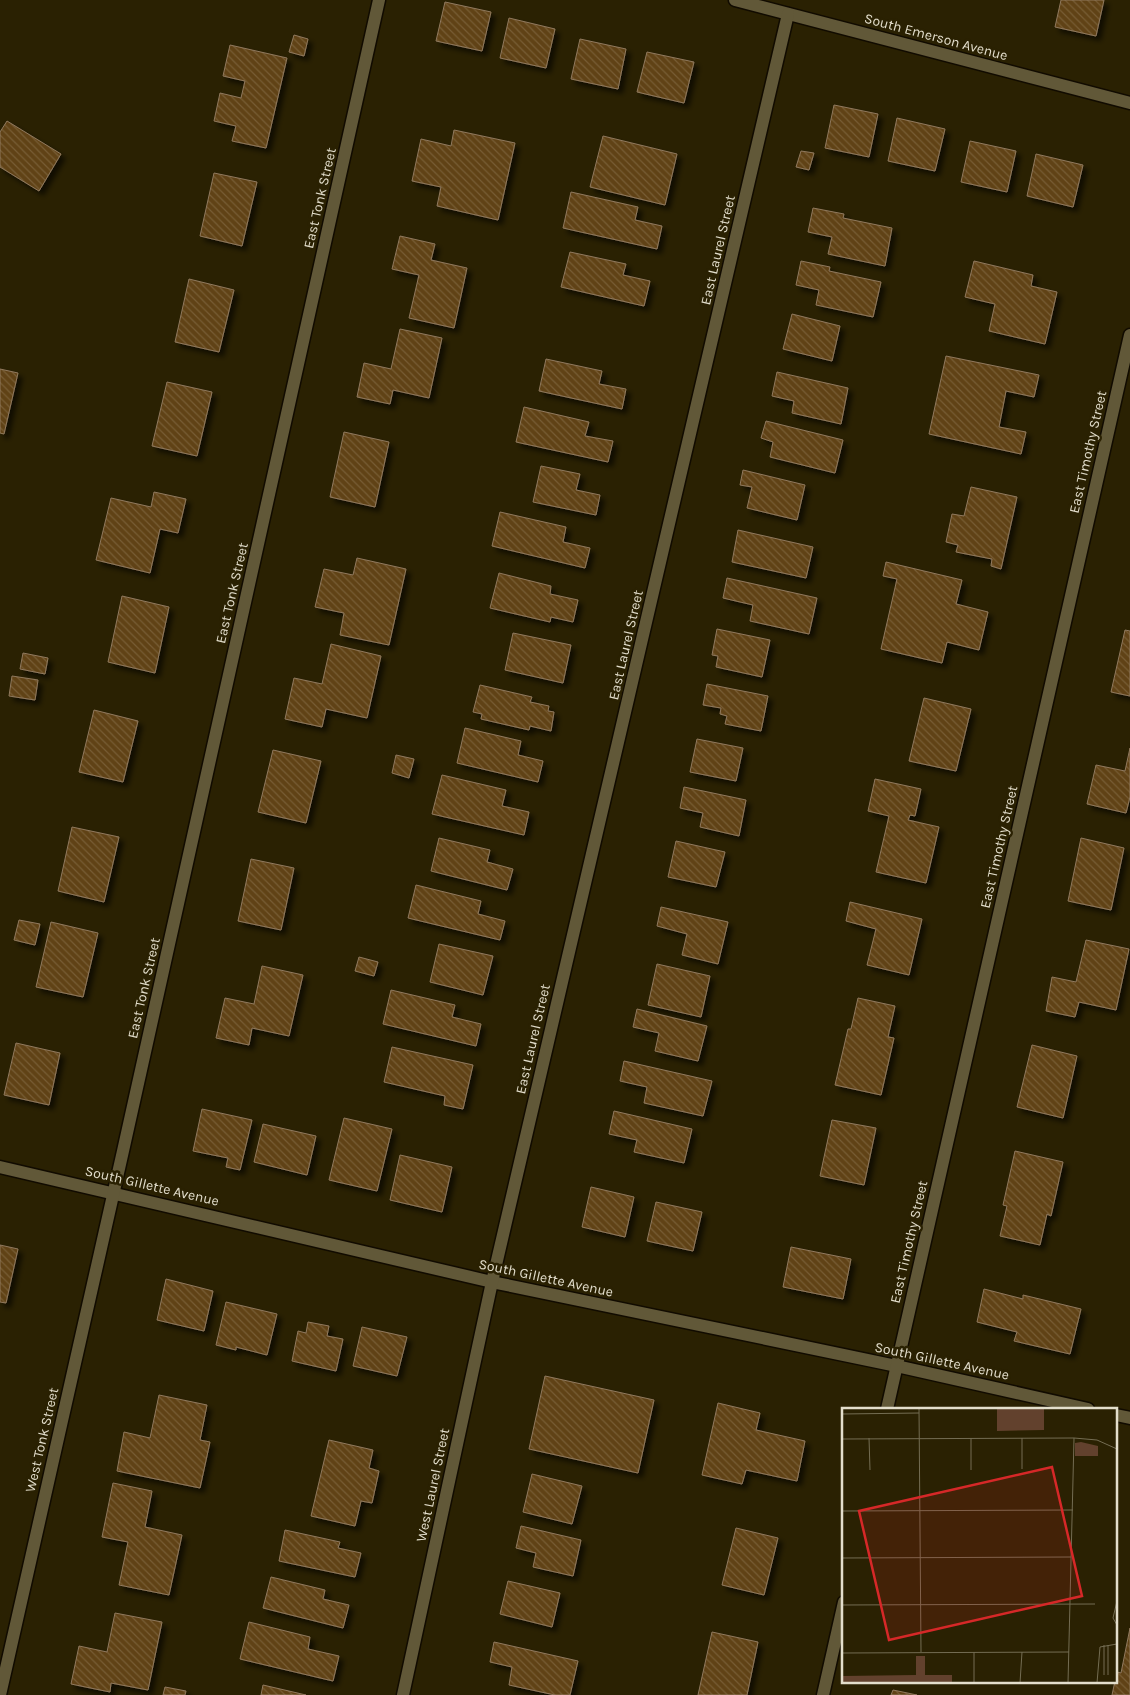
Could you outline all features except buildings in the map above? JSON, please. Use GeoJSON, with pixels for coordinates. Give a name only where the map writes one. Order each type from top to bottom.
{"type":"FeatureCollection","features":[{"type":"Feature","properties":{"kind":"street","name":"East Tonk Street"},"geometry":{"type":"LineString","coordinates":[[114,1192],[379,0]]}},
{"type":"Feature","properties":{"kind":"street","name":"South Emerson Avenue"},"geometry":{"type":"LineString","coordinates":[[735,0],[1130,103]]}},
{"type":"Feature","properties":{"kind":"street","name":"East Laurel Street"},"geometry":{"type":"LineString","coordinates":[[492,1282],[788,14]]}},
{"type":"Feature","properties":{"kind":"street","name":"East Timothy Street"},"geometry":{"type":"LineString","coordinates":[[887,1408],[1130,335]]}},
{"type":"Feature","properties":{"kind":"street","name":"South Gillette Avenue"},"geometry":{"type":"LineString","coordinates":[[0,1167],[114,1192],[492,1282],[896,1366],[1084,1408]]}},
{"type":"Feature","properties":{"kind":"street","name":"West Tonk Street"},"geometry":{"type":"LineString","coordinates":[[0,1695],[114,1192]]}},
{"type":"Feature","properties":{"kind":"street","name":"West Laurel Street"},"geometry":{"type":"LineString","coordinates":[[403,1695],[492,1282]]}},
{"type":"Feature","properties":{"kind":"street"},"geometry":{"type":"LineString","coordinates":[[823,1695],[842,1611]]}}]}
